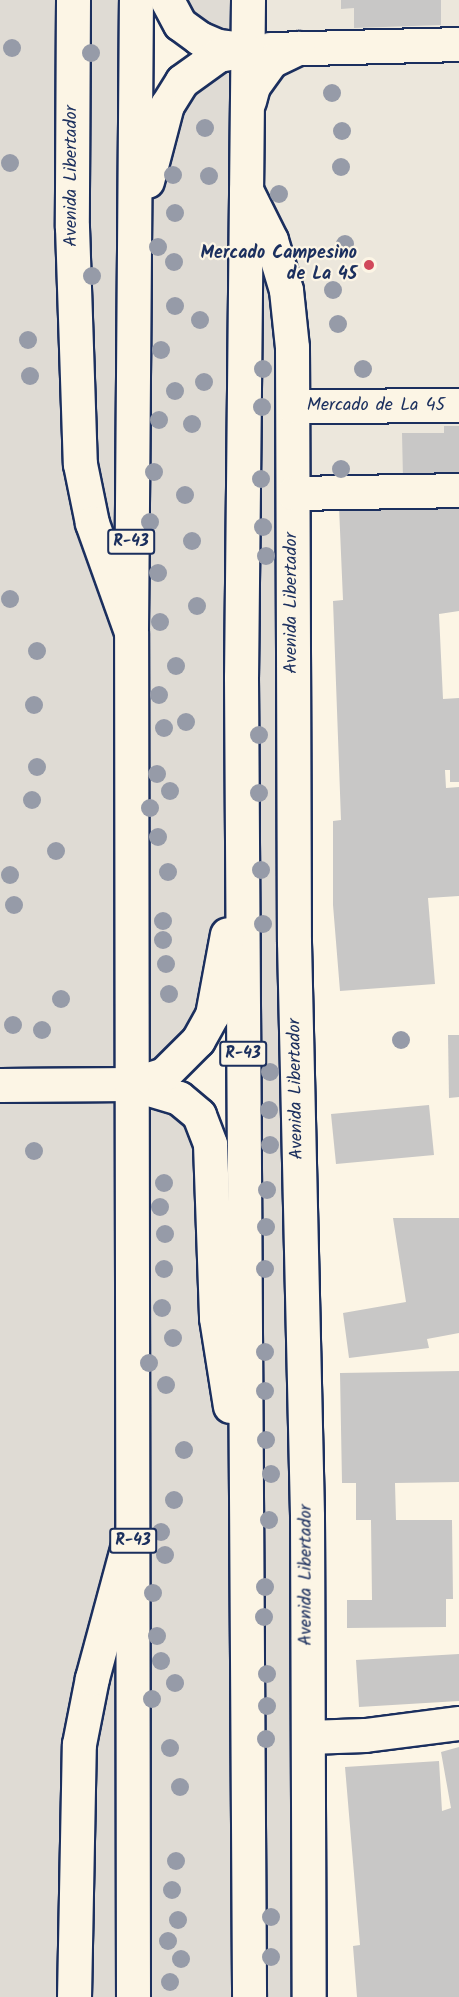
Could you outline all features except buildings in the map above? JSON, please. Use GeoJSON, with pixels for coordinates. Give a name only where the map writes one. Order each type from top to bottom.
{"type":"FeatureCollection","features":[{"type":"Feature","properties":{"kind":"main road","name":"Avenida Libertador"},"geometry":{"type":"LineString","coordinates":[[73,0],[72,227],[80,464],[92,524],[131,631]]}},
{"type":"Feature","properties":{"kind":"main road","name":"Avenida Libertador"},"geometry":{"type":"LineString","coordinates":[[133,1997],[131,631],[136,0]]}},
{"type":"Feature","properties":{"kind":"main road"},"geometry":{"type":"LineString","coordinates":[[167,0],[180,24],[199,38],[218,46],[247,50]]}},
{"type":"Feature","properties":{"kind":"main road","name":"Avenida Libertador"},"geometry":{"type":"LineString","coordinates":[[249,1997],[242,838],[247,50],[250,0]]}},
{"type":"Feature","properties":{"kind":"main road","name":"R-43"},"geometry":{"type":"LineString","coordinates":[[250,0],[258,18],[271,34],[298,48]]}},
{"type":"Feature","properties":{"kind":"main road"},"geometry":{"type":"LineString","coordinates":[[134,248],[153,150],[167,105],[182,81],[201,64],[218,55],[247,50],[459,44]]}},
{"type":"Feature","properties":{"kind":"main road"},"geometry":{"type":"LineString","coordinates":[[247,111],[254,86],[271,61],[298,48]]}},
{"type":"Feature","properties":{"kind":"main road","name":"Avenida Libertador"},"geometry":{"type":"LineString","coordinates":[[246,190],[271,240],[286,290],[293,406],[293,930],[307,1516],[309,1997]]}},
{"type":"Feature","properties":{"kind":"main road","name":"Mercado de La 45"},"geometry":{"type":"LineString","coordinates":[[293,406],[459,405]]}},
{"type":"Feature","properties":{"kind":"main road"},"geometry":{"type":"LineString","coordinates":[[292,493],[459,490]]}},
{"type":"Feature","properties":{"kind":"main road"},"geometry":{"type":"LineString","coordinates":[[0,1085],[132,1084],[164,1074],[181,1061],[212,1015],[242,838]]}},
{"type":"Feature","properties":{"kind":"main road"},"geometry":{"type":"LineString","coordinates":[[132,1084],[179,1098],[199,1115],[210,1144],[216,1318],[225,1386],[245,1462]]}},
{"type":"Feature","properties":{"kind":"main road","name":"Avenida Libertador"},"geometry":{"type":"LineString","coordinates":[[74,1997],[79,1744],[92,1678],[133,1526]]}},
{"type":"Feature","properties":{"kind":"main road"},"geometry":{"type":"LineString","coordinates":[[308,1737],[365,1735],[459,1723]]}},
{"type":"Feature","properties":{"kind":"shaded area"},"geometry":{"type":"Polygon","coordinates":[[[0,0],[70,0],[72,402],[128,631],[130,1082],[0,1083],[0,0]]]}},
{"type":"Feature","properties":{"kind":"shaded area"},"geometry":{"type":"Polygon","coordinates":[[[73,0],[136,0],[153,150],[201,64],[167,0],[248,0],[246,190],[286,290],[309,1997],[74,1997],[75,1810],[133,1526],[131,631],[92,523],[73,0]],[[242,843],[212,1015],[134,1083],[199,1115],[225,1386],[242,843]]]}},
{"type":"Feature","properties":{"kind":"shaded area","name":"Mercado Campesino de La 45"},"geometry":{"type":"Polygon","coordinates":[[[248,0],[459,0],[459,490],[293,493],[271,240],[247,111],[248,0]]]}},
{"type":"Feature","properties":{"kind":"shaded area"},"geometry":{"type":"Polygon","coordinates":[[[0,1086],[129,1086],[131,1526],[107,1615],[72,1997],[0,1997],[0,1086]]]}},
{"type":"Feature","properties":{"kind":"place","name":"Mercado Campesino de La 45"},"geometry":{"type":"Point","coordinates":[369,265]}}]}
